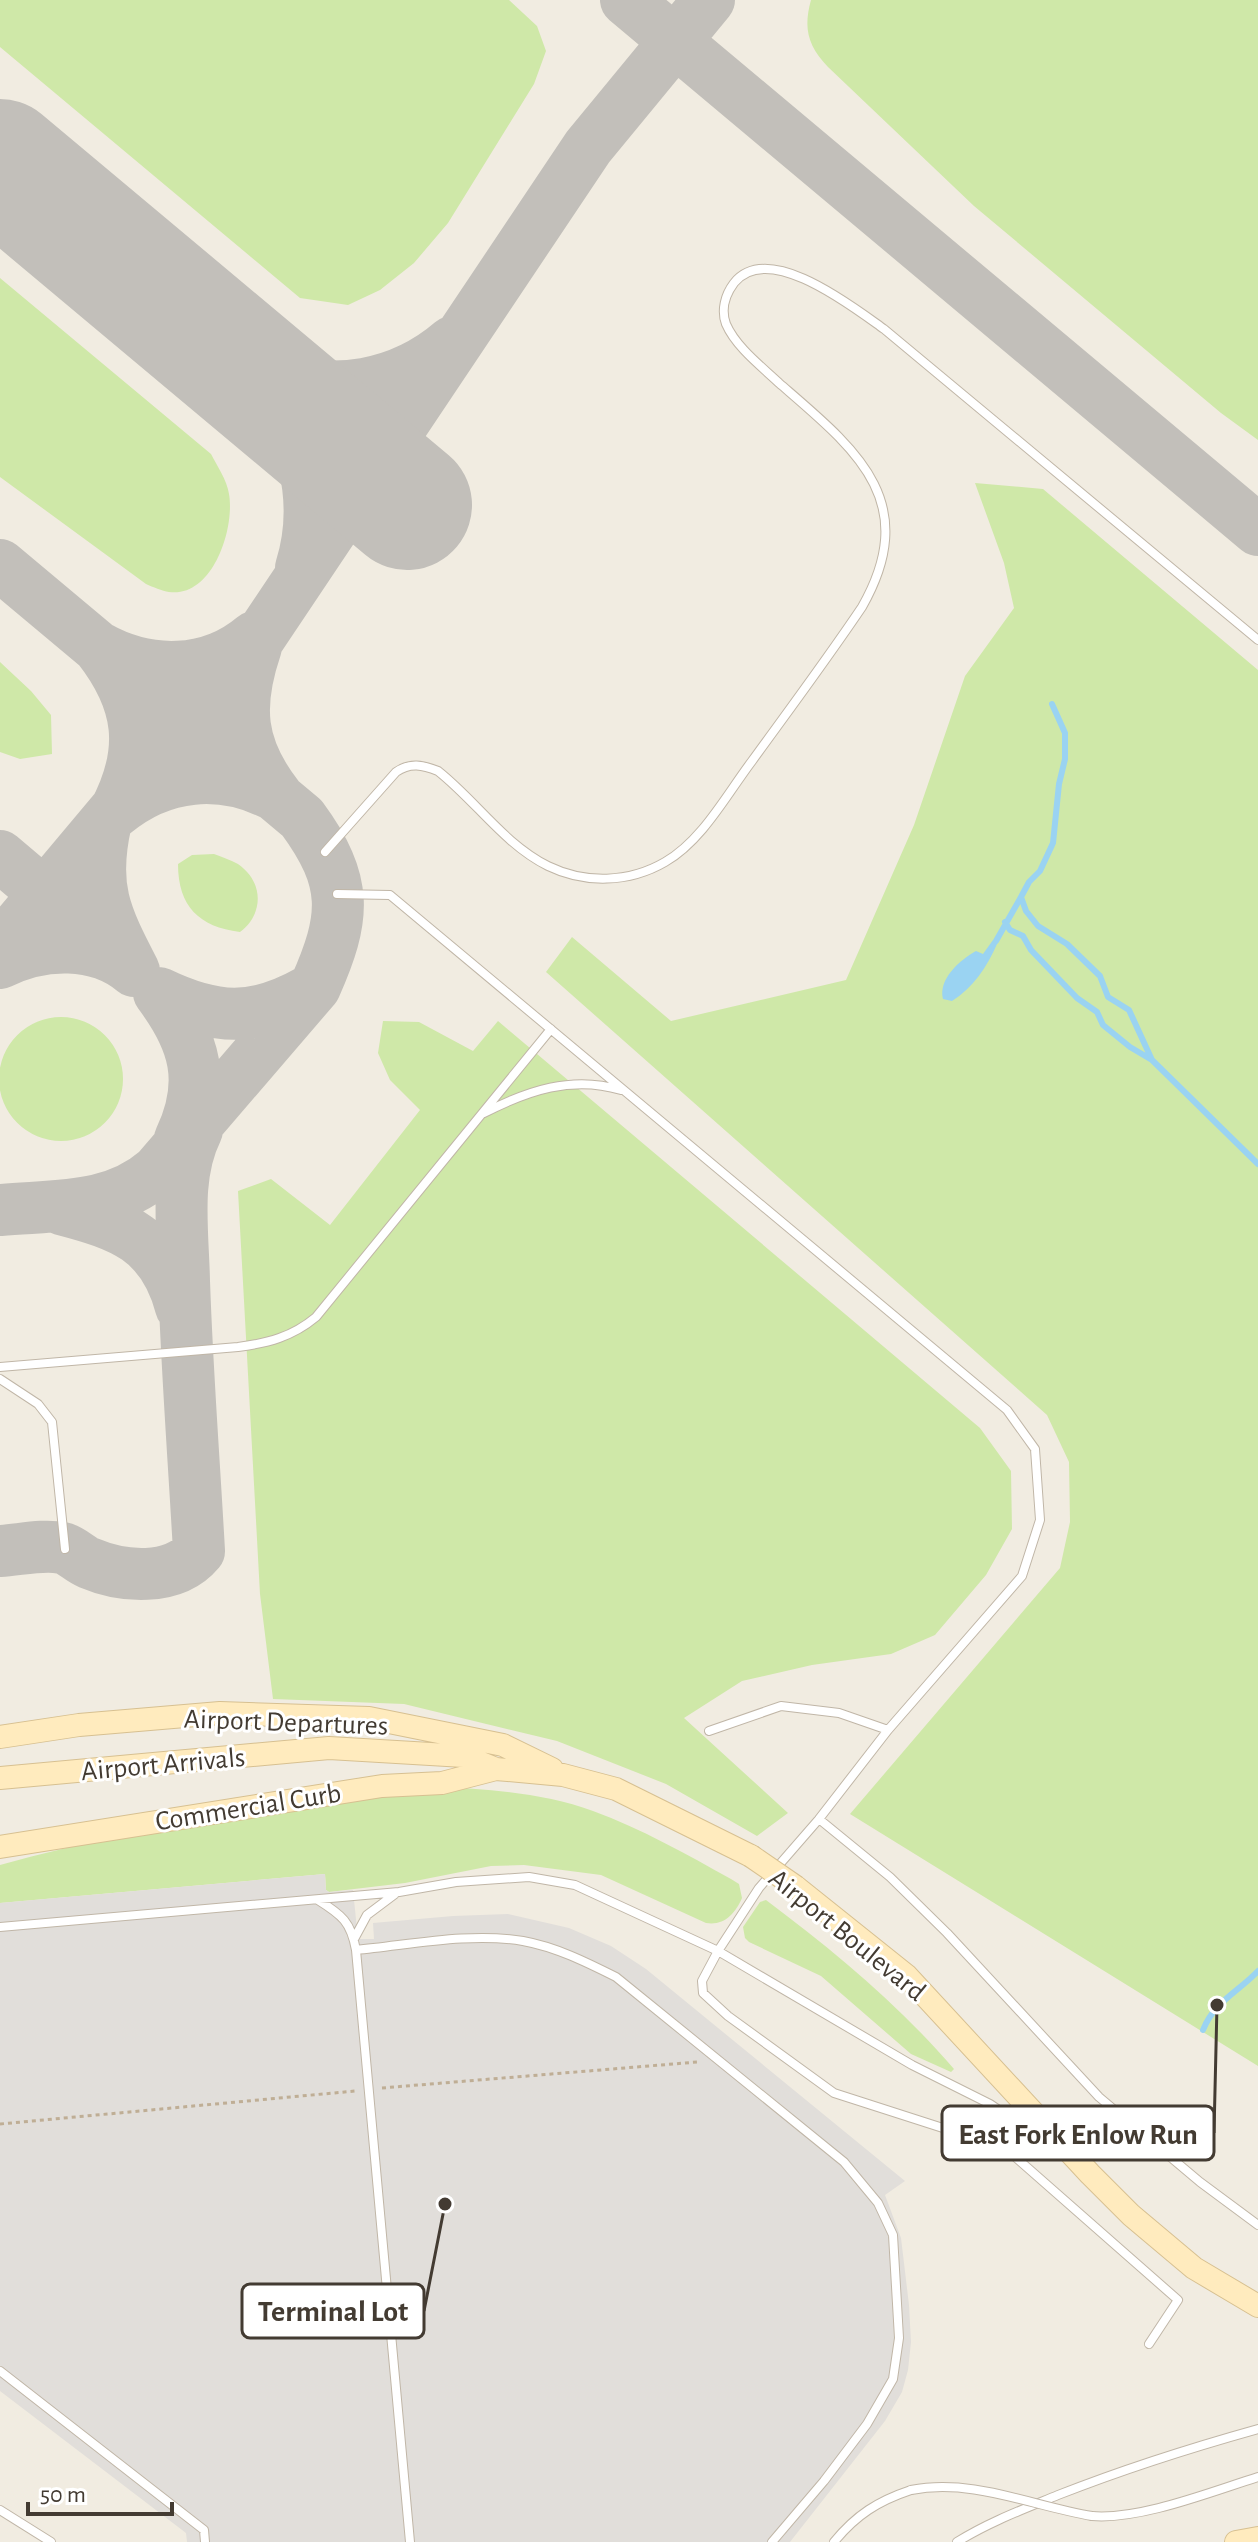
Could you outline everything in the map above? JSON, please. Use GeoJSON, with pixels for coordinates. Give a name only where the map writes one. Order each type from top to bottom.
{"type":"FeatureCollection","features":[{"type":"Feature","properties":{"kind":"street","name":"Airport Departures"},"geometry":{"type":"LineString","coordinates":[[0,1737],[79,1725],[220,1713],[369,1718],[503,1745],[563,1775]]}},
{"type":"Feature","properties":{"kind":"street","name":"Airport Arrivals"},"geometry":{"type":"LineString","coordinates":[[0,1778],[329,1748],[464,1756],[496,1769],[563,1775]]}},
{"type":"Feature","properties":{"kind":"street","name":"Commercial Curb"},"geometry":{"type":"LineString","coordinates":[[0,1847],[367,1788],[442,1783],[496,1769]]}},
{"type":"Feature","properties":{"kind":"street","name":"Airport Boulevard"},"geometry":{"type":"LineString","coordinates":[[563,1775],[616,1789],[751,1856],[796,1887],[906,1975],[1131,2215],[1194,2268],[1258,2306]]}},
{"type":"Feature","properties":{"kind":"street"},"geometry":{"type":"LineString","coordinates":[[1236,2542],[1258,2538]]}},
{"type":"Feature","properties":{"kind":"lane"},"geometry":{"type":"LineString","coordinates":[[325,852],[396,772],[408,765],[438,771],[523,850],[550,867],[583,877],[618,879],[665,862],[686,846],[716,809],[862,607],[876,581],[883,550],[879,496],[861,459],[752,358],[727,325],[724,308],[729,290],[740,277],[758,269],[783,272],[818,285],[884,329],[1258,640]]}},
{"type":"Feature","properties":{"kind":"lane"},"geometry":{"type":"LineString","coordinates":[[337,894],[390,895],[1007,1410],[1035,1449],[1040,1520],[1022,1576],[888,1730],[819,1819],[759,1888],[718,1951],[702,1981],[703,1993],[728,2016],[834,2093],[1005,2148],[1178,2300],[1149,2344]]}},
{"type":"Feature","properties":{"kind":"lane"},"geometry":{"type":"LineString","coordinates":[[0,1367],[238,1347],[270,1343],[291,1335],[316,1317],[551,1029]]}},
{"type":"Feature","properties":{"kind":"lane"},"geometry":{"type":"LineString","coordinates":[[480,1115],[523,1095],[564,1085],[599,1084],[626,1092]]}},
{"type":"Feature","properties":{"kind":"lane"},"geometry":{"type":"LineString","coordinates":[[0,1379],[38,1404],[52,1422],[65,1549]]}},
{"type":"Feature","properties":{"kind":"lane"},"geometry":{"type":"LineString","coordinates":[[709,1731],[781,1706],[839,1713],[888,1730]]}},
{"type":"Feature","properties":{"kind":"lane"},"geometry":{"type":"LineString","coordinates":[[819,1819],[873,1862],[928,1914],[1099,2097],[1200,2182],[1258,2225]]}},
{"type":"Feature","properties":{"kind":"lane"},"geometry":{"type":"LineString","coordinates":[[0,1927],[399,1892],[456,1882],[529,1877],[575,1885],[718,1951],[912,2065],[990,2104],[1082,2166]]}},
{"type":"Feature","properties":{"kind":"lane"},"geometry":{"type":"LineString","coordinates":[[354,1939],[367,1915],[399,1892]]}},
{"type":"Feature","properties":{"kind":"lane"},"geometry":{"type":"LineString","coordinates":[[317,1899],[345,1920],[356,1950],[410,2542]]}},
{"type":"Feature","properties":{"kind":"lane"},"geometry":{"type":"LineString","coordinates":[[356,1950],[489,1938],[536,1944],[582,1960],[616,1977],[844,2162],[878,2203],[893,2235],[899,2298],[899,2338],[893,2379],[867,2424],[772,2542]]}},
{"type":"Feature","properties":{"kind":"lane"},"geometry":{"type":"LineString","coordinates":[[0,2371],[204,2530],[205,2542]]}},
{"type":"Feature","properties":{"kind":"lane"},"geometry":{"type":"LineString","coordinates":[[957,2542],[1009,2514],[1074,2489],[1180,2451],[1258,2429]]}},
{"type":"Feature","properties":{"kind":"lane"},"geometry":{"type":"LineString","coordinates":[[834,2542],[869,2507],[911,2490],[943,2487],[972,2489],[1092,2516],[1119,2515],[1258,2477]]}},
{"type":"Feature","properties":{"kind":"lane"},"geometry":{"type":"LineString","coordinates":[[0,2510],[51,2542]]}},
{"type":"Feature","properties":{"kind":"green space"},"geometry":{"type":"Polygon","coordinates":[[[0,0],[509,0],[537,26],[546,51],[534,84],[448,223],[414,263],[380,290],[348,305],[300,298],[0,47],[0,0]]]}},
{"type":"Feature","properties":{"kind":"green space"},"geometry":{"type":"Polygon","coordinates":[[[811,0],[1258,0],[1258,440],[1221,413],[974,206],[828,67],[809,36],[807,20],[811,0]]]}},
{"type":"Feature","properties":{"kind":"green space"},"geometry":{"type":"Polygon","coordinates":[[[0,278],[211,454],[228,489],[230,508],[218,558],[198,584],[184,591],[169,592],[146,584],[0,477],[0,278]]]}},
{"type":"Feature","properties":{"kind":"green space"},"geometry":{"type":"Polygon","coordinates":[[[975,483],[1043,489],[1258,670],[1258,2066],[850,1814],[1060,1568],[1070,1522],[1069,1462],[1047,1415],[546,972],[572,937],[671,1021],[846,980],[914,825],[965,676],[1014,608],[1004,563],[975,483]]]}},
{"type":"Feature","properties":{"kind":"green space"},"geometry":{"type":"Polygon","coordinates":[[[0,662],[51,715],[52,754],[20,759],[0,752],[0,662]]]}},
{"type":"Feature","properties":{"kind":"green space"},"geometry":{"type":"Polygon","coordinates":[[[214,854],[247,871],[256,889],[257,907],[248,925],[240,932],[202,919],[187,903],[182,892],[178,864],[192,855],[214,854]]]}},
{"type":"Feature","properties":{"kind":"green space"},"geometry":{"type":"Polygon","coordinates":[[[61,1017],[85,1022],[105,1035],[118,1055],[123,1079],[118,1103],[105,1123],[85,1136],[61,1141],[37,1136],[17,1123],[4,1103],[-1,1079],[4,1055],[17,1035],[37,1022],[61,1017]]]}},
{"type":"Feature","properties":{"kind":"green space"},"geometry":{"type":"Polygon","coordinates":[[[383,1021],[419,1022],[473,1051],[498,1021],[980,1428],[1011,1471],[1012,1529],[986,1575],[935,1635],[891,1654],[812,1665],[742,1681],[684,1718],[788,1813],[757,1836],[666,1784],[557,1741],[404,1704],[273,1699],[260,1594],[238,1191],[271,1179],[330,1225],[420,1110],[390,1080],[378,1053],[383,1021]]]}},
{"type":"Feature","properties":{"kind":"green space"},"geometry":{"type":"Polygon","coordinates":[[[436,1787],[536,1796],[593,1811],[646,1834],[731,1879],[739,1884],[742,1898],[728,1918],[718,1923],[706,1923],[601,1875],[524,1865],[491,1866],[405,1883],[329,1892],[326,1890],[325,1874],[0,1903],[0,1865],[162,1829],[436,1787]]]}},
{"type":"Feature","properties":{"kind":"green space"},"geometry":{"type":"Polygon","coordinates":[[[766,1900],[864,1979],[911,2022],[954,2069],[951,2072],[911,2054],[821,1976],[749,1942],[743,1927],[760,1902],[766,1900]]]}},
{"type":"Feature","properties":{"kind":"shaded area"},"geometry":{"type":"Polygon","coordinates":[[[325,1874],[326,1890],[329,1892],[353,1890],[358,1939],[374,1939],[373,1923],[508,1914],[569,1928],[611,1946],[646,1969],[905,2181],[885,2195],[901,2238],[909,2305],[911,2342],[902,2392],[885,2421],[790,2542],[187,2542],[186,2533],[0,2391],[0,1903],[325,1874]]]}},
{"type":"Feature","properties":{"kind":"water"},"geometry":{"type":"Polygon","coordinates":[[[993,940],[997,944],[993,953],[973,983],[952,1001],[943,999],[944,984],[952,971],[976,951],[983,954],[993,940]]]}},
{"type":"Feature","properties":{"kind":"waterway"},"geometry":{"type":"LineString","coordinates":[[1052,704],[1065,733],[1065,759],[1059,784],[1053,843],[1040,871],[1021,897],[1026,911],[1038,926],[1067,944],[1100,976],[1108,997],[1129,1010],[1152,1060],[1258,1164]]}},
{"type":"Feature","properties":{"kind":"waterway"},"geometry":{"type":"LineString","coordinates":[[996,941],[1021,897]]}},
{"type":"Feature","properties":{"kind":"waterway"},"geometry":{"type":"LineString","coordinates":[[1005,922],[1010,930],[1023,936],[1031,950],[1077,998],[1097,1012],[1103,1025],[1152,1060]]}},
{"type":"Feature","properties":{"kind":"waterway"},"geometry":{"type":"LineString","coordinates":[[1203,2030],[1213,2012],[1258,1971]]}},
{"type":"Feature","properties":{"kind":"taxiway"},"geometry":{"type":"LineString","coordinates":[[626,0],[1258,530]]}},
{"type":"Feature","properties":{"kind":"taxiway"},"geometry":{"type":"LineString","coordinates":[[0,947],[260,637],[588,147],[709,0]]}},
{"type":"Feature","properties":{"kind":"taxiway"},"geometry":{"type":"LineString","coordinates":[[210,340],[268,373],[316,386],[365,384],[388,378],[411,369],[452,342]]}},
{"type":"Feature","properties":{"kind":"taxiway"},"geometry":{"type":"LineString","coordinates":[[238,364],[280,411],[299,448],[310,508],[301,568]]}},
{"type":"Feature","properties":{"kind":"taxiway"},"geometry":{"type":"LineString","coordinates":[[0,565],[302,818],[328,862],[338,900],[333,940],[315,987],[157,1171],[140,1184],[102,1199],[62,1206],[0,1210]]}},
{"type":"Feature","properties":{"kind":"taxiway"},"geometry":{"type":"LineString","coordinates":[[254,637],[218,659],[178,667],[137,663],[98,647],[123,687],[131,707],[134,727],[135,748],[131,769],[114,813],[152,789],[193,779],[236,781],[278,797],[255,761],[245,725],[246,688],[256,647]]}},
{"type":"Feature","properties":{"kind":"taxiway"},"geometry":{"type":"LineString","coordinates":[[0,963],[51,948],[86,949],[119,961],[134,971],[115,933],[104,900],[100,865],[106,822]]}},
{"type":"Feature","properties":{"kind":"taxiway"},"geometry":{"type":"LineString","coordinates":[[0,856],[72,917]]}},
{"type":"Feature","properties":{"kind":"taxiway"},"geometry":{"type":"LineString","coordinates":[[180,1139],[193,1099],[193,1063],[181,1028],[159,993],[198,1008],[234,1014],[270,1008],[309,991]]}},
{"type":"Feature","properties":{"kind":"taxiway"},"geometry":{"type":"LineString","coordinates":[[0,1551],[62,1548],[102,1568],[131,1574],[175,1568],[199,1551],[182,1223],[185,1166],[197,1130]]}},
{"type":"Feature","properties":{"kind":"taxiway"},"geometry":{"type":"LineString","coordinates":[[61,1209],[103,1222],[137,1238],[163,1265],[181,1307]]}},
{"type":"Feature","properties":{"kind":"runway"},"geometry":{"type":"LineString","coordinates":[[0,164],[407,505]]}},
{"type":"Feature","properties":{"kind":"place","name":"East Fork Enlow Run"},"geometry":{"type":"Point","coordinates":[1217,2005]}},
{"type":"Feature","properties":{"kind":"place","name":"Terminal Lot"},"geometry":{"type":"Point","coordinates":[445,2204]}}]}
